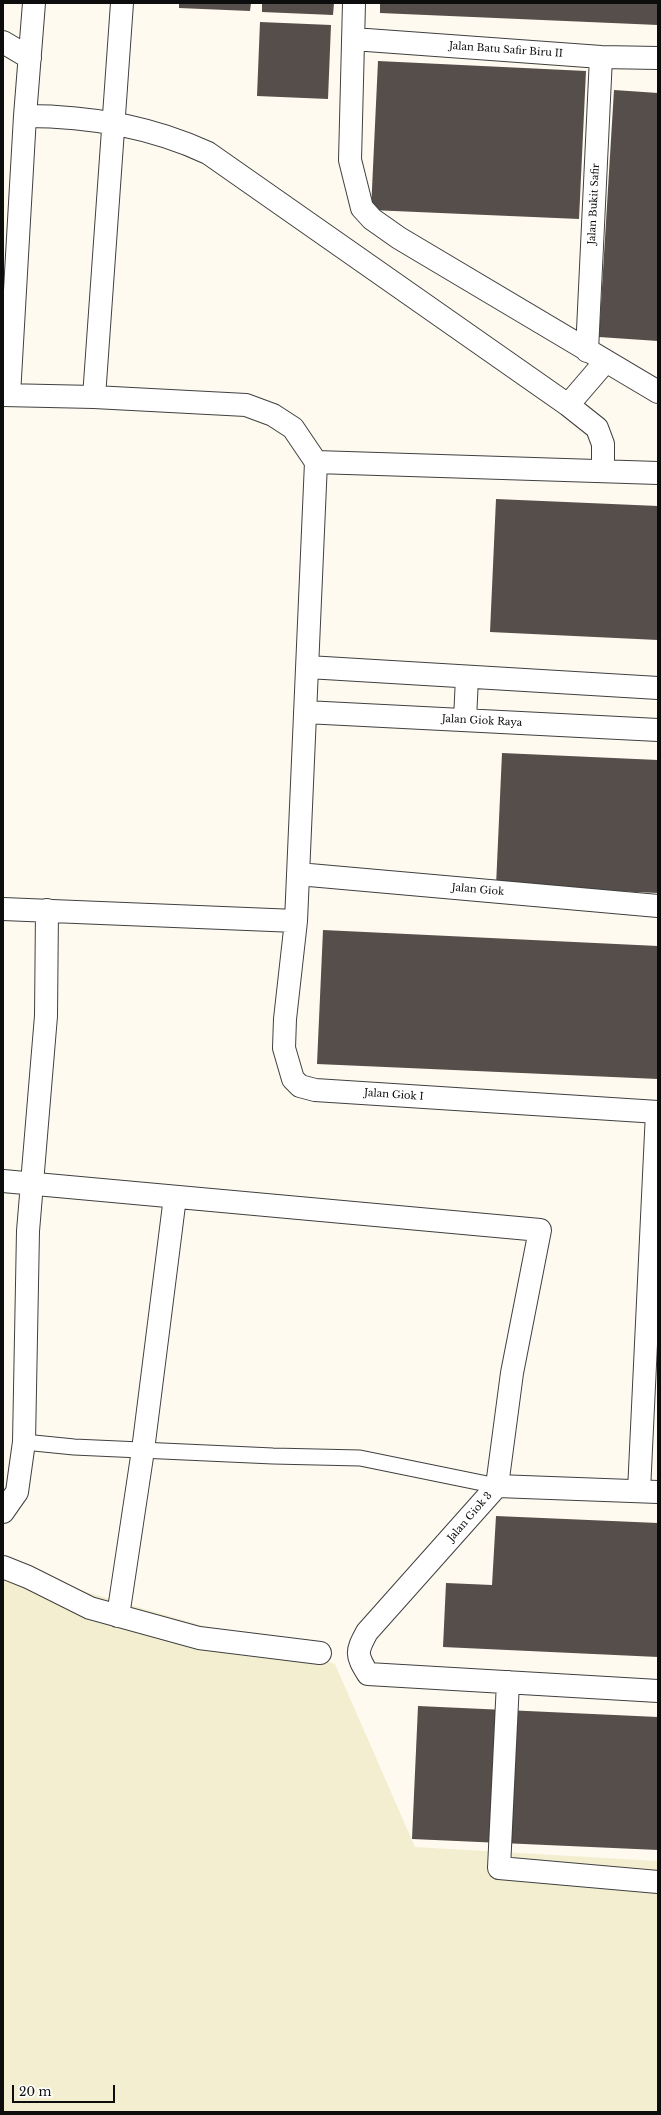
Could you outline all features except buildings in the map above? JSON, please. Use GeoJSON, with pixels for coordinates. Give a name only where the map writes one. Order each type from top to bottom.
{"type":"FeatureCollection","features":[{"type":"Feature","properties":{"kind":"street"},"geometry":{"type":"LineString","coordinates":[[34,3],[6,395],[94,397],[246,405],[273,415],[293,428],[316,462],[658,473]]}},
{"type":"Feature","properties":{"kind":"street"},"geometry":{"type":"LineString","coordinates":[[94,397],[105,121],[122,3]]}},
{"type":"Feature","properties":{"kind":"street"},"geometry":{"type":"LineString","coordinates":[[354,3],[350,160],[362,208],[372,218],[399,238],[587,351],[602,365],[658,392]]}},
{"type":"Feature","properties":{"kind":"street","name":"Jalan Batu Safir Biru II"},"geometry":{"type":"LineString","coordinates":[[353,39],[601,58],[658,58]]}},
{"type":"Feature","properties":{"kind":"street"},"geometry":{"type":"LineString","coordinates":[[3,42],[29,65]]}},
{"type":"Feature","properties":{"kind":"street","name":"Jalan Bukit Safir"},"geometry":{"type":"LineString","coordinates":[[587,351],[601,58]]}},
{"type":"Feature","properties":{"kind":"street"},"geometry":{"type":"LineString","coordinates":[[26,109],[52,116],[105,121],[182,141],[208,153],[571,401],[598,428],[603,444],[603,471]]}},
{"type":"Feature","properties":{"kind":"street"},"geometry":{"type":"LineString","coordinates":[[571,401],[602,365]]}},
{"type":"Feature","properties":{"kind":"street","name":"Jalan Giok I"},"geometry":{"type":"LineString","coordinates":[[316,462],[296,921],[284,1048],[293,1080],[300,1086],[316,1090],[657,1112]]}},
{"type":"Feature","properties":{"kind":"street"},"geometry":{"type":"LineString","coordinates":[[308,667],[658,688]]}},
{"type":"Feature","properties":{"kind":"street"},"geometry":{"type":"LineString","coordinates":[[465,720],[467,677]]}},
{"type":"Feature","properties":{"kind":"street","name":"Jalan Giok Raya"},"geometry":{"type":"LineString","coordinates":[[305,712],[658,730]]}},
{"type":"Feature","properties":{"kind":"street","name":"Jalan Giok"},"geometry":{"type":"LineString","coordinates":[[298,874],[658,906]]}},
{"type":"Feature","properties":{"kind":"street"},"geometry":{"type":"LineString","coordinates":[[3,909],[296,921]]}},
{"type":"Feature","properties":{"kind":"street"},"geometry":{"type":"LineString","coordinates":[[3,1512],[17,1492],[24,1442],[28,1232],[46,1016],[47,910]]}},
{"type":"Feature","properties":{"kind":"street"},"geometry":{"type":"LineString","coordinates":[[649,1491],[657,1112]]}},
{"type":"Feature","properties":{"kind":"street"},"geometry":{"type":"LineString","coordinates":[[3,1181],[32,1185],[540,1230],[512,1373],[497,1486]]}},
{"type":"Feature","properties":{"kind":"street"},"geometry":{"type":"LineString","coordinates":[[118,1616],[143,1450],[175,1198]]}},
{"type":"Feature","properties":{"kind":"street","name":"Jalan Giok 3"},"geometry":{"type":"LineString","coordinates":[[508,1682],[368,1674],[358,1659],[358,1647],[367,1632],[497,1486],[649,1491]]}},
{"type":"Feature","properties":{"kind":"street"},"geometry":{"type":"LineString","coordinates":[[3,1567],[90,1608],[118,1616],[199,1638],[320,1654]]}},
{"type":"Feature","properties":{"kind":"street"},"geometry":{"type":"LineString","coordinates":[[658,1690],[508,1682],[499,1868],[658,1882]]}},
{"type":"Feature","properties":{"kind":"lane"},"geometry":{"type":"LineString","coordinates":[[24,1442],[74,1447],[273,1456],[360,1458],[497,1486]]}},
{"type":"Feature","properties":{"kind":"shaded area"},"geometry":{"type":"Polygon","coordinates":[[[3,1568],[335,1664],[415,1847],[658,1861],[658,2112],[3,2112],[3,1568]]]}}]}
